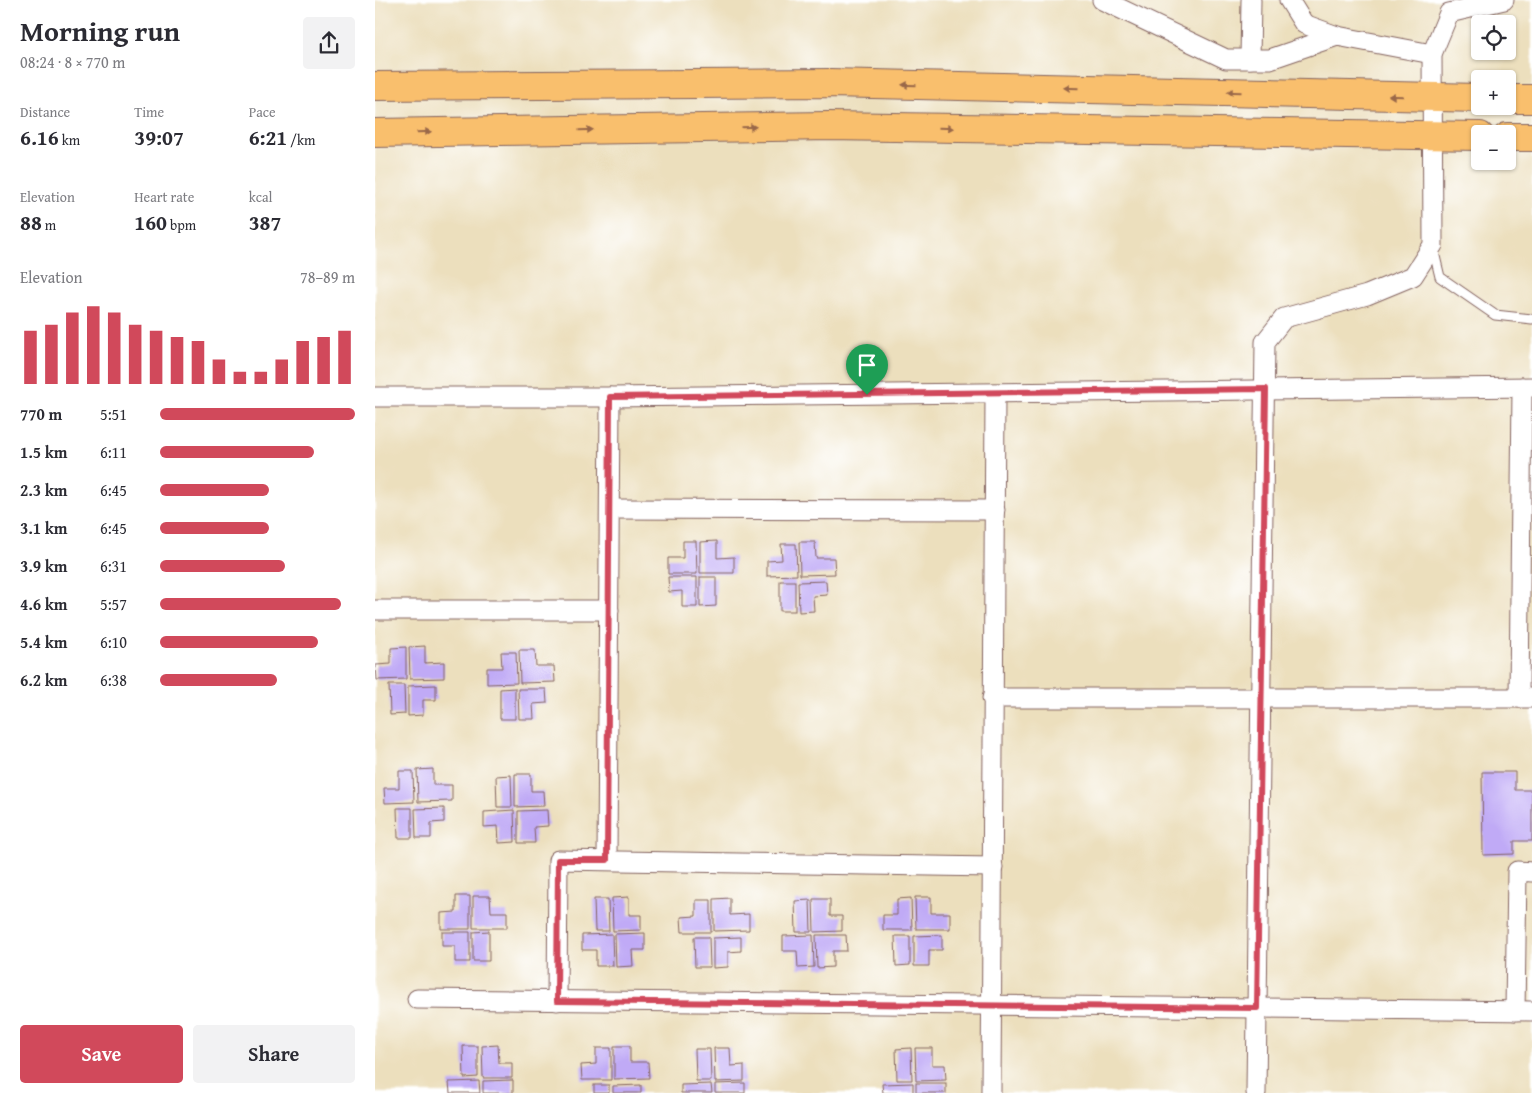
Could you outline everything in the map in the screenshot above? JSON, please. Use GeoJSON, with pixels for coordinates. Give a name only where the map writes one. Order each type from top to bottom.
{"type":"FeatureCollection","features":[{"type":"Feature","properties":{"kind":"main road"},"geometry":{"type":"LineString","coordinates":[[375,86],[830,83],[1471,98]]}},
{"type":"Feature","properties":{"kind":"main road"},"geometry":{"type":"LineString","coordinates":[[1516,99],[1532,99]]}},
{"type":"Feature","properties":{"kind":"main road"},"geometry":{"type":"LineString","coordinates":[[375,133],[829,126],[1471,136]]}},
{"type":"Feature","properties":{"kind":"main road"},"geometry":{"type":"LineString","coordinates":[[1516,137],[1532,137]]}},
{"type":"Feature","properties":{"kind":"street"},"geometry":{"type":"LineString","coordinates":[[1102,0],[1226,59],[1270,59],[1337,36]]}},
{"type":"Feature","properties":{"kind":"street"},"geometry":{"type":"LineString","coordinates":[[1250,59],[1251,0]]}},
{"type":"Feature","properties":{"kind":"street"},"geometry":{"type":"LineString","coordinates":[[1289,0],[1304,24],[1337,36],[1432,54]]}},
{"type":"Feature","properties":{"kind":"street"},"geometry":{"type":"LineString","coordinates":[[1256,1093],[1260,698],[1266,389],[1265,342],[1284,318],[1367,295],[1413,276],[1433,245],[1432,54],[1449,13],[1504,0]]}},
{"type":"Feature","properties":{"kind":"street"},"geometry":{"type":"LineString","coordinates":[[375,396],[610,397],[995,394],[1527,387],[1525,698],[992,698]]}},
{"type":"Feature","properties":{"kind":"street"},"geometry":{"type":"LineString","coordinates":[[991,1093],[995,394]]}},
{"type":"Feature","properties":{"kind":"street"},"geometry":{"type":"LineString","coordinates":[[607,860],[610,397]]}},
{"type":"Feature","properties":{"kind":"street"},"geometry":{"type":"LineString","coordinates":[[610,509],[995,510]]}},
{"type":"Feature","properties":{"kind":"street"},"geometry":{"type":"LineString","coordinates":[[375,610],[609,610]]}},
{"type":"Feature","properties":{"kind":"street"},"geometry":{"type":"LineString","coordinates":[[557,1001],[558,860],[993,867]]}},
{"type":"Feature","properties":{"kind":"street"},"geometry":{"type":"LineString","coordinates":[[417,999],[1523,1011],[1517,871],[1532,872]]}},
{"type":"Feature","properties":{"kind":"lane"},"geometry":{"type":"LineString","coordinates":[[1433,245],[1440,277],[1495,315],[1532,319]]}},
{"type":"Feature","properties":{"kind":"building"},"geometry":{"type":"Polygon","coordinates":[[[683,541],[696,541],[697,574],[668,574],[668,558],[683,558],[683,541]]]}},
{"type":"Feature","properties":{"kind":"building"},"geometry":{"type":"Polygon","coordinates":[[[717,541],[717,558],[734,557],[734,573],[700,573],[700,542],[717,541]]]}},
{"type":"Feature","properties":{"kind":"building"},"geometry":{"type":"Polygon","coordinates":[[[799,542],[815,542],[816,558],[834,558],[835,574],[800,575],[799,542]]]}},
{"type":"Feature","properties":{"kind":"building"},"geometry":{"type":"Polygon","coordinates":[[[781,544],[796,544],[797,575],[767,576],[767,561],[782,560],[781,544]]]}},
{"type":"Feature","properties":{"kind":"building"},"geometry":{"type":"Polygon","coordinates":[[[668,577],[697,577],[697,607],[682,607],[682,591],[669,592],[668,577]]]}},
{"type":"Feature","properties":{"kind":"building"},"geometry":{"type":"Polygon","coordinates":[[[700,577],[716,577],[716,606],[700,607],[700,577]]]}},
{"type":"Feature","properties":{"kind":"building"},"geometry":{"type":"Polygon","coordinates":[[[780,581],[795,581],[795,611],[780,611],[780,581]]]}},
{"type":"Feature","properties":{"kind":"building"},"geometry":{"type":"Polygon","coordinates":[[[826,581],[827,595],[813,596],[814,611],[799,612],[798,582],[826,581]]]}},
{"type":"Feature","properties":{"kind":"building"},"geometry":{"type":"Polygon","coordinates":[[[425,646],[425,663],[444,662],[444,678],[410,679],[409,647],[425,646]]]}},
{"type":"Feature","properties":{"kind":"building"},"geometry":{"type":"Polygon","coordinates":[[[406,647],[406,679],[377,680],[376,665],[391,664],[391,648],[406,647]]]}},
{"type":"Feature","properties":{"kind":"building"},"geometry":{"type":"Polygon","coordinates":[[[519,650],[535,650],[536,666],[554,666],[555,682],[520,683],[519,650]]]}},
{"type":"Feature","properties":{"kind":"building"},"geometry":{"type":"Polygon","coordinates":[[[501,652],[516,652],[517,683],[487,684],[487,668],[502,668],[501,652]]]}},
{"type":"Feature","properties":{"kind":"building"},"geometry":{"type":"Polygon","coordinates":[[[389,685],[404,685],[405,714],[390,715],[389,685]]]}},
{"type":"Feature","properties":{"kind":"building"},"geometry":{"type":"Polygon","coordinates":[[[436,685],[436,700],[423,700],[423,715],[408,716],[408,686],[436,685]]]}},
{"type":"Feature","properties":{"kind":"building"},"geometry":{"type":"Polygon","coordinates":[[[515,688],[515,719],[500,719],[500,689],[515,688]]]}},
{"type":"Feature","properties":{"kind":"building"},"geometry":{"type":"Polygon","coordinates":[[[518,689],[546,689],[547,703],[533,704],[534,719],[519,719],[518,689]]]}},
{"type":"Feature","properties":{"kind":"building"},"geometry":{"type":"Polygon","coordinates":[[[433,769],[433,785],[452,785],[452,801],[418,802],[417,770],[433,769]]]}},
{"type":"Feature","properties":{"kind":"building"},"geometry":{"type":"Polygon","coordinates":[[[399,771],[413,771],[414,802],[385,803],[384,788],[399,788],[399,771]]]}},
{"type":"Feature","properties":{"kind":"building"},"geometry":{"type":"Polygon","coordinates":[[[1482,772],[1515,772],[1515,790],[1532,790],[1532,841],[1514,841],[1514,854],[1483,855],[1482,772]]]}},
{"type":"Feature","properties":{"kind":"building"},"geometry":{"type":"Polygon","coordinates":[[[515,774],[531,774],[531,791],[543,791],[544,806],[515,807],[515,774]]]}},
{"type":"Feature","properties":{"kind":"building"},"geometry":{"type":"Polygon","coordinates":[[[511,775],[512,807],[497,807],[496,776],[511,775]]]}},
{"type":"Feature","properties":{"kind":"building"},"geometry":{"type":"Polygon","coordinates":[[[397,808],[412,808],[412,838],[398,838],[397,808]]]}},
{"type":"Feature","properties":{"kind":"building"},"geometry":{"type":"Polygon","coordinates":[[[444,808],[444,822],[431,823],[431,838],[416,838],[415,809],[444,808]]]}},
{"type":"Feature","properties":{"kind":"building"},"geometry":{"type":"Polygon","coordinates":[[[514,810],[515,842],[499,843],[498,826],[484,827],[484,812],[514,810]]]}},
{"type":"Feature","properties":{"kind":"building"},"geometry":{"type":"Polygon","coordinates":[[[547,810],[548,826],[534,827],[535,843],[518,843],[518,811],[547,810]]]}},
{"type":"Feature","properties":{"kind":"building"},"geometry":{"type":"Polygon","coordinates":[[[456,896],[470,896],[470,929],[441,929],[441,913],[456,912],[456,896]]]}},
{"type":"Feature","properties":{"kind":"building"},"geometry":{"type":"Polygon","coordinates":[[[473,896],[490,896],[491,912],[507,912],[507,928],[473,928],[473,896]]]}},
{"type":"Feature","properties":{"kind":"building"},"geometry":{"type":"Polygon","coordinates":[[[629,897],[629,915],[641,915],[641,930],[613,931],[612,898],[629,897]]]}},
{"type":"Feature","properties":{"kind":"building"},"geometry":{"type":"Polygon","coordinates":[[[915,897],[931,897],[931,913],[950,913],[950,929],[916,929],[915,897]]]}},
{"type":"Feature","properties":{"kind":"building"},"geometry":{"type":"Polygon","coordinates":[[[730,898],[730,915],[749,914],[749,930],[714,931],[714,899],[730,898]]]}},
{"type":"Feature","properties":{"kind":"building"},"geometry":{"type":"Polygon","coordinates":[[[911,898],[912,930],[883,930],[883,915],[897,915],[897,899],[911,898]]]}},
{"type":"Feature","properties":{"kind":"building"},"geometry":{"type":"Polygon","coordinates":[[[594,899],[608,899],[609,931],[595,931],[594,899]]]}},
{"type":"Feature","properties":{"kind":"building"},"geometry":{"type":"Polygon","coordinates":[[[813,899],[830,899],[830,916],[842,916],[842,931],[814,932],[813,899]]]}},
{"type":"Feature","properties":{"kind":"building"},"geometry":{"type":"Polygon","coordinates":[[[696,900],[711,900],[711,932],[682,932],[681,917],[696,916],[696,900]]]}},
{"type":"Feature","properties":{"kind":"building"},"geometry":{"type":"Polygon","coordinates":[[[810,900],[811,932],[796,932],[795,901],[810,900]]]}},
{"type":"Feature","properties":{"kind":"building"},"geometry":{"type":"Polygon","coordinates":[[[489,931],[489,961],[473,961],[473,932],[489,931]]]}},
{"type":"Feature","properties":{"kind":"building"},"geometry":{"type":"Polygon","coordinates":[[[442,932],[470,932],[470,962],[455,962],[455,946],[442,946],[442,932]]]}},
{"type":"Feature","properties":{"kind":"building"},"geometry":{"type":"Polygon","coordinates":[[[645,933],[645,950],[632,950],[633,966],[616,967],[615,934],[645,933]]]}},
{"type":"Feature","properties":{"kind":"building"},"geometry":{"type":"Polygon","coordinates":[[[612,934],[613,966],[596,966],[596,950],[582,950],[582,935],[612,934]]]}},
{"type":"Feature","properties":{"kind":"building"},"geometry":{"type":"Polygon","coordinates":[[[813,935],[814,967],[798,968],[797,951],[783,951],[783,936],[813,935]]]}},
{"type":"Feature","properties":{"kind":"building"},"geometry":{"type":"Polygon","coordinates":[[[816,935],[846,935],[847,951],[833,951],[833,967],[817,968],[816,935]]]}},
{"type":"Feature","properties":{"kind":"building"},"geometry":{"type":"Polygon","coordinates":[[[942,935],[942,950],[929,950],[929,966],[914,966],[914,936],[942,935]]]}},
{"type":"Feature","properties":{"kind":"building"},"geometry":{"type":"Polygon","coordinates":[[[895,936],[910,936],[910,965],[896,966],[895,936]]]}},
{"type":"Feature","properties":{"kind":"building"},"geometry":{"type":"Polygon","coordinates":[[[694,937],[709,937],[710,967],[695,967],[694,937]]]}},
{"type":"Feature","properties":{"kind":"building"},"geometry":{"type":"Polygon","coordinates":[[[741,937],[741,951],[728,952],[728,967],[713,968],[713,938],[741,937]]]}},
{"type":"Feature","properties":{"kind":"building"},"geometry":{"type":"Polygon","coordinates":[[[498,1045],[499,1063],[512,1063],[512,1078],[483,1078],[482,1046],[498,1045]]]}},
{"type":"Feature","properties":{"kind":"building"},"geometry":{"type":"Polygon","coordinates":[[[463,1046],[478,1046],[478,1077],[464,1078],[463,1046]]]}},
{"type":"Feature","properties":{"kind":"building"},"geometry":{"type":"Polygon","coordinates":[[[614,1046],[630,1046],[630,1062],[648,1062],[649,1078],[614,1079],[614,1046]]]}},
{"type":"Feature","properties":{"kind":"building"},"geometry":{"type":"Polygon","coordinates":[[[596,1048],[611,1048],[611,1080],[582,1080],[581,1065],[596,1064],[596,1048]]]}},
{"type":"Feature","properties":{"kind":"building"},"geometry":{"type":"Polygon","coordinates":[[[714,1048],[730,1048],[731,1066],[744,1065],[744,1081],[715,1082],[714,1048]]]}},
{"type":"Feature","properties":{"kind":"building"},"geometry":{"type":"Polygon","coordinates":[[[911,1048],[912,1080],[897,1080],[896,1049],[911,1048]]]}},
{"type":"Feature","properties":{"kind":"building"},"geometry":{"type":"Polygon","coordinates":[[[915,1048],[932,1048],[932,1065],[945,1065],[946,1080],[916,1081],[915,1048]]]}},
{"type":"Feature","properties":{"kind":"building"},"geometry":{"type":"Polygon","coordinates":[[[695,1049],[710,1049],[711,1081],[696,1081],[695,1049]]]}},
{"type":"Feature","properties":{"kind":"building"},"geometry":{"type":"Polygon","coordinates":[[[513,1080],[513,1093],[483,1093],[483,1081],[513,1080]]]}},
{"type":"Feature","properties":{"kind":"building"},"geometry":{"type":"Polygon","coordinates":[[[479,1081],[480,1093],[450,1093],[449,1082],[479,1081]]]}},
{"type":"Feature","properties":{"kind":"building"},"geometry":{"type":"Polygon","coordinates":[[[745,1083],[745,1093],[715,1093],[715,1084],[745,1083]]]}},
{"type":"Feature","properties":{"kind":"building"},"geometry":{"type":"Polygon","coordinates":[[[913,1083],[913,1093],[883,1093],[882,1084],[913,1083]]]}},
{"type":"Feature","properties":{"kind":"building"},"geometry":{"type":"Polygon","coordinates":[[[916,1083],[946,1083],[946,1093],[916,1093],[916,1083]]]}},
{"type":"Feature","properties":{"kind":"building"},"geometry":{"type":"Polygon","coordinates":[[[711,1084],[712,1093],[681,1093],[681,1085],[711,1084]]]}},
{"type":"Feature","properties":{"kind":"building"},"geometry":{"type":"Polygon","coordinates":[[[594,1085],[609,1085],[609,1093],[594,1093],[594,1085]]]}},
{"type":"Feature","properties":{"kind":"building"},"geometry":{"type":"Polygon","coordinates":[[[641,1085],[641,1093],[613,1093],[613,1086],[641,1085]]]}},
{"type":"Feature","properties":{"kind":"route"},"geometry":{"type":"LineString","coordinates":[[1266,389],[1260,698],[1257,1008],[557,1001],[558,860],[607,860],[610,397],[867,395],[1266,389]]}}]}
